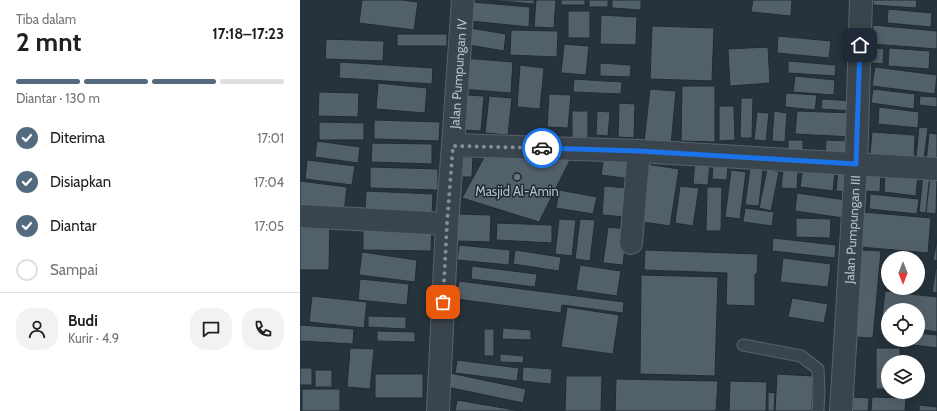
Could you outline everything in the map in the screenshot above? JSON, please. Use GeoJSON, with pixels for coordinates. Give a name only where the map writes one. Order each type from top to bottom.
{"type":"FeatureCollection","features":[{"type":"Feature","properties":{"kind":"street","name":"Jalan Pumpungan IV"},"geometry":{"type":"LineString","coordinates":[[438,411],[447,224],[463,0]]}},
{"type":"Feature","properties":{"kind":"street","name":"Jalan Pumpungan III"},"geometry":{"type":"LineString","coordinates":[[841,411],[856,164],[861,0]]}},
{"type":"Feature","properties":{"kind":"street"},"geometry":{"type":"LineString","coordinates":[[453,146],[639,151],[937,169]]}},
{"type":"Feature","properties":{"kind":"street"},"geometry":{"type":"LineString","coordinates":[[631,243],[639,151]]}},
{"type":"Feature","properties":{"kind":"street"},"geometry":{"type":"LineString","coordinates":[[300,216],[447,224]]}},
{"type":"Feature","properties":{"kind":"lane"},"geometry":{"type":"LineString","coordinates":[[743,345],[801,356],[818,369],[820,390],[818,411]]}},
{"type":"Feature","properties":{"kind":"building"},"geometry":{"type":"Polygon","coordinates":[[[362,0],[402,0],[418,2],[414,30],[359,23],[362,0]]]}},
{"type":"Feature","properties":{"kind":"building"},"geometry":{"type":"Polygon","coordinates":[[[488,0],[534,0],[534,4],[488,0]]]}},
{"type":"Feature","properties":{"kind":"building"},"geometry":{"type":"Polygon","coordinates":[[[536,0],[556,0],[554,28],[534,27],[536,0]]]}},
{"type":"Feature","properties":{"kind":"building"},"geometry":{"type":"Polygon","coordinates":[[[561,0],[585,0],[585,5],[561,5],[561,0]]]}},
{"type":"Feature","properties":{"kind":"building"},"geometry":{"type":"Polygon","coordinates":[[[589,0],[608,0],[608,7],[589,7],[589,0]]]}},
{"type":"Feature","properties":{"kind":"building"},"geometry":{"type":"Polygon","coordinates":[[[612,0],[641,0],[641,10],[612,8],[612,0]]]}},
{"type":"Feature","properties":{"kind":"building"},"geometry":{"type":"Polygon","coordinates":[[[753,0],[792,0],[791,16],[751,12],[753,0]]]}},
{"type":"Feature","properties":{"kind":"building"},"geometry":{"type":"Polygon","coordinates":[[[873,0],[917,0],[916,8],[873,5],[873,0]]]}},
{"type":"Feature","properties":{"kind":"building"},"geometry":{"type":"Polygon","coordinates":[[[472,2],[530,7],[529,27],[470,21],[472,2]]]}},
{"type":"Feature","properties":{"kind":"building"},"geometry":{"type":"Polygon","coordinates":[[[888,9],[932,13],[931,27],[887,23],[888,9]]]}},
{"type":"Feature","properties":{"kind":"building"},"geometry":{"type":"Polygon","coordinates":[[[568,11],[590,11],[590,38],[568,38],[568,11]]]}},
{"type":"Feature","properties":{"kind":"building"},"geometry":{"type":"Polygon","coordinates":[[[601,15],[637,17],[636,45],[600,44],[601,15]]]}},
{"type":"Feature","properties":{"kind":"building"},"geometry":{"type":"Polygon","coordinates":[[[873,25],[937,31],[937,49],[871,44],[873,25]]]}},
{"type":"Feature","properties":{"kind":"building"},"geometry":{"type":"Polygon","coordinates":[[[652,26],[714,28],[712,81],[650,79],[652,26]]]}},
{"type":"Feature","properties":{"kind":"building"},"geometry":{"type":"Polygon","coordinates":[[[470,28],[506,34],[504,51],[468,45],[470,28]]]}},
{"type":"Feature","properties":{"kind":"building"},"geometry":{"type":"Polygon","coordinates":[[[511,30],[558,31],[557,57],[510,55],[511,30]]]}},
{"type":"Feature","properties":{"kind":"building"},"geometry":{"type":"Polygon","coordinates":[[[397,34],[447,34],[447,46],[397,46],[397,34]]]}},
{"type":"Feature","properties":{"kind":"building"},"geometry":{"type":"Polygon","coordinates":[[[778,36],[831,41],[829,58],[777,53],[778,36]]]}},
{"type":"Feature","properties":{"kind":"building"},"geometry":{"type":"Polygon","coordinates":[[[326,39],[384,41],[383,61],[325,59],[326,39]]]}},
{"type":"Feature","properties":{"kind":"building"},"geometry":{"type":"Polygon","coordinates":[[[564,44],[589,46],[586,75],[561,73],[564,44]]]}},
{"type":"Feature","properties":{"kind":"building"},"geometry":{"type":"Polygon","coordinates":[[[768,47],[770,83],[730,86],[728,49],[768,47]]]}},
{"type":"Feature","properties":{"kind":"building"},"geometry":{"type":"Polygon","coordinates":[[[870,47],[884,49],[883,64],[868,63],[870,47]]]}},
{"type":"Feature","properties":{"kind":"building"},"geometry":{"type":"Polygon","coordinates":[[[889,48],[930,51],[929,69],[888,66],[889,48]]]}},
{"type":"Feature","properties":{"kind":"building"},"geometry":{"type":"Polygon","coordinates":[[[463,58],[513,62],[511,93],[461,89],[463,58]]]}},
{"type":"Feature","properties":{"kind":"building"},"geometry":{"type":"Polygon","coordinates":[[[788,61],[836,65],[835,76],[788,73],[788,61]]]}},
{"type":"Feature","properties":{"kind":"building"},"geometry":{"type":"Polygon","coordinates":[[[340,62],[433,68],[432,84],[339,78],[340,62]]]}},
{"type":"Feature","properties":{"kind":"building"},"geometry":{"type":"Polygon","coordinates":[[[600,63],[631,65],[630,77],[600,76],[600,63]]]}},
{"type":"Feature","properties":{"kind":"building"},"geometry":{"type":"Polygon","coordinates":[[[520,65],[544,68],[540,109],[517,107],[520,65]]]}},
{"type":"Feature","properties":{"kind":"building"},"geometry":{"type":"Polygon","coordinates":[[[875,67],[937,75],[935,94],[872,86],[875,67]]]}},
{"type":"Feature","properties":{"kind":"building"},"geometry":{"type":"Polygon","coordinates":[[[795,76],[835,80],[834,95],[793,92],[795,76]]]}},
{"type":"Feature","properties":{"kind":"building"},"geometry":{"type":"Polygon","coordinates":[[[574,79],[622,82],[621,94],[573,92],[574,79]]]}},
{"type":"Feature","properties":{"kind":"building"},"geometry":{"type":"Polygon","coordinates":[[[378,83],[427,88],[425,113],[376,109],[378,83]]]}},
{"type":"Feature","properties":{"kind":"building"},"geometry":{"type":"Polygon","coordinates":[[[682,86],[715,86],[715,142],[681,141],[682,86]]]}},
{"type":"Feature","properties":{"kind":"building"},"geometry":{"type":"Polygon","coordinates":[[[650,89],[676,91],[671,145],[644,142],[650,89]]]}},
{"type":"Feature","properties":{"kind":"building"},"geometry":{"type":"Polygon","coordinates":[[[873,89],[915,94],[914,109],[871,103],[873,89]]]}},
{"type":"Feature","properties":{"kind":"building"},"geometry":{"type":"Polygon","coordinates":[[[319,92],[359,93],[358,117],[318,116],[319,92]]]}},
{"type":"Feature","properties":{"kind":"building"},"geometry":{"type":"Polygon","coordinates":[[[786,93],[817,95],[815,110],[785,107],[786,93]]]}},
{"type":"Feature","properties":{"kind":"building"},"geometry":{"type":"Polygon","coordinates":[[[549,94],[571,95],[568,128],[547,127],[549,94]]]}},
{"type":"Feature","properties":{"kind":"building"},"geometry":{"type":"Polygon","coordinates":[[[465,95],[484,96],[481,131],[463,130],[465,95]]]}},
{"type":"Feature","properties":{"kind":"building"},"geometry":{"type":"Polygon","coordinates":[[[489,96],[512,98],[508,135],[485,133],[489,96]]]}},
{"type":"Feature","properties":{"kind":"building"},"geometry":{"type":"Polygon","coordinates":[[[920,96],[937,97],[937,107],[919,105],[920,96]]]}},
{"type":"Feature","properties":{"kind":"building"},"geometry":{"type":"Polygon","coordinates":[[[741,98],[753,98],[752,138],[740,138],[741,98]]]}},
{"type":"Feature","properties":{"kind":"building"},"geometry":{"type":"Polygon","coordinates":[[[822,99],[853,101],[852,111],[821,109],[822,99]]]}},
{"type":"Feature","properties":{"kind":"building"},"geometry":{"type":"Polygon","coordinates":[[[619,103],[635,104],[634,138],[618,137],[619,103]]]}},
{"type":"Feature","properties":{"kind":"building"},"geometry":{"type":"Polygon","coordinates":[[[719,106],[734,106],[735,140],[719,141],[719,106]]]}},
{"type":"Feature","properties":{"kind":"building"},"geometry":{"type":"Polygon","coordinates":[[[879,107],[919,112],[918,128],[878,124],[879,107]]]}},
{"type":"Feature","properties":{"kind":"building"},"geometry":{"type":"Polygon","coordinates":[[[572,111],[588,111],[588,138],[572,138],[572,111]]]}},
{"type":"Feature","properties":{"kind":"building"},"geometry":{"type":"Polygon","coordinates":[[[597,111],[610,112],[608,136],[596,135],[597,111]]]}},
{"type":"Feature","properties":{"kind":"building"},"geometry":{"type":"Polygon","coordinates":[[[774,111],[787,113],[785,142],[772,141],[774,111]]]}},
{"type":"Feature","properties":{"kind":"building"},"geometry":{"type":"Polygon","coordinates":[[[797,111],[853,113],[852,137],[795,134],[797,111]]]}},
{"type":"Feature","properties":{"kind":"building"},"geometry":{"type":"Polygon","coordinates":[[[757,112],[769,113],[766,141],[754,140],[757,112]]]}},
{"type":"Feature","properties":{"kind":"building"},"geometry":{"type":"Polygon","coordinates":[[[374,120],[440,122],[439,141],[374,139],[374,120]]]}},
{"type":"Feature","properties":{"kind":"building"},"geometry":{"type":"Polygon","coordinates":[[[319,122],[364,123],[364,140],[319,140],[319,122]]]}},
{"type":"Feature","properties":{"kind":"building"},"geometry":{"type":"Polygon","coordinates":[[[919,127],[928,128],[924,159],[916,158],[919,127]]]}},
{"type":"Feature","properties":{"kind":"building"},"geometry":{"type":"Polygon","coordinates":[[[872,132],[915,135],[914,159],[870,155],[872,132]]]}},
{"type":"Feature","properties":{"kind":"building"},"geometry":{"type":"Polygon","coordinates":[[[929,133],[937,134],[937,164],[926,163],[929,133]]]}},
{"type":"Feature","properties":{"kind":"building"},"geometry":{"type":"Polygon","coordinates":[[[788,140],[803,140],[803,156],[788,156],[788,140]]]}},
{"type":"Feature","properties":{"kind":"building"},"geometry":{"type":"Polygon","coordinates":[[[826,140],[852,141],[851,158],[825,157],[826,140]]]}},
{"type":"Feature","properties":{"kind":"building"},"geometry":{"type":"Polygon","coordinates":[[[317,141],[360,147],[358,163],[315,157],[317,141]]]}},
{"type":"Feature","properties":{"kind":"building"},"geometry":{"type":"Polygon","coordinates":[[[372,143],[432,144],[432,164],[371,162],[372,143]]]}},
{"type":"Feature","properties":{"kind":"building","name":"Masjid Al-Amin"},"geometry":{"type":"Polygon","coordinates":[[[489,148],[572,156],[539,222],[462,198],[489,148]]]}},
{"type":"Feature","properties":{"kind":"building"},"geometry":{"type":"Polygon","coordinates":[[[604,156],[634,161],[631,179],[601,175],[604,156]]]}},
{"type":"Feature","properties":{"kind":"building"},"geometry":{"type":"Polygon","coordinates":[[[460,157],[473,157],[472,177],[458,177],[460,157]]]}},
{"type":"Feature","properties":{"kind":"building"},"geometry":{"type":"Polygon","coordinates":[[[307,160],[355,166],[352,185],[305,179],[307,160]]]}},
{"type":"Feature","properties":{"kind":"building"},"geometry":{"type":"Polygon","coordinates":[[[695,160],[710,162],[708,185],[693,184],[695,160]]]}},
{"type":"Feature","properties":{"kind":"building"},"geometry":{"type":"Polygon","coordinates":[[[713,163],[728,164],[727,180],[712,179],[713,163]]]}},
{"type":"Feature","properties":{"kind":"building"},"geometry":{"type":"Polygon","coordinates":[[[646,164],[679,169],[670,226],[637,221],[646,164]]]}},
{"type":"Feature","properties":{"kind":"building"},"geometry":{"type":"Polygon","coordinates":[[[370,167],[438,169],[438,190],[370,188],[370,167]]]}},
{"type":"Feature","properties":{"kind":"building"},"geometry":{"type":"Polygon","coordinates":[[[750,168],[763,170],[759,206],[745,205],[750,168]]]}},
{"type":"Feature","properties":{"kind":"building"},"geometry":{"type":"Polygon","coordinates":[[[803,168],[835,172],[833,191],[800,187],[803,168]]]}},
{"type":"Feature","properties":{"kind":"building"},"geometry":{"type":"Polygon","coordinates":[[[767,169],[779,172],[771,211],[759,208],[767,169]]]}},
{"type":"Feature","properties":{"kind":"building"},"geometry":{"type":"Polygon","coordinates":[[[783,169],[798,171],[797,189],[781,188],[783,169]]]}},
{"type":"Feature","properties":{"kind":"building"},"geometry":{"type":"Polygon","coordinates":[[[838,169],[850,170],[847,192],[836,191],[838,169]]]}},
{"type":"Feature","properties":{"kind":"building"},"geometry":{"type":"Polygon","coordinates":[[[731,170],[746,172],[740,219],[725,217],[731,170]]]}},
{"type":"Feature","properties":{"kind":"building"},"geometry":{"type":"Polygon","coordinates":[[[866,171],[881,172],[880,192],[865,191],[866,171]]]}},
{"type":"Feature","properties":{"kind":"building"},"geometry":{"type":"Polygon","coordinates":[[[885,172],[918,175],[916,196],[884,192],[885,172]]]}},
{"type":"Feature","properties":{"kind":"building"},"geometry":{"type":"Polygon","coordinates":[[[923,175],[930,176],[926,213],[919,212],[923,175]]]}},
{"type":"Feature","properties":{"kind":"building"},"geometry":{"type":"Polygon","coordinates":[[[930,176],[937,177],[936,214],[926,213],[930,176]]]}},
{"type":"Feature","properties":{"kind":"building"},"geometry":{"type":"Polygon","coordinates":[[[300,181],[347,187],[344,213],[300,207],[300,181]]]}},
{"type":"Feature","properties":{"kind":"building"},"geometry":{"type":"Polygon","coordinates":[[[604,186],[627,188],[625,217],[602,215],[604,186]]]}},
{"type":"Feature","properties":{"kind":"building"},"geometry":{"type":"Polygon","coordinates":[[[680,186],[699,188],[693,226],[675,223],[680,186]]]}},
{"type":"Feature","properties":{"kind":"building"},"geometry":{"type":"Polygon","coordinates":[[[707,187],[722,187],[721,231],[706,231],[707,187]]]}},
{"type":"Feature","properties":{"kind":"building"},"geometry":{"type":"Polygon","coordinates":[[[559,190],[597,197],[593,214],[556,208],[559,190]]]}},
{"type":"Feature","properties":{"kind":"building"},"geometry":{"type":"Polygon","coordinates":[[[366,191],[433,194],[432,214],[365,211],[366,191]]]}},
{"type":"Feature","properties":{"kind":"building"},"geometry":{"type":"Polygon","coordinates":[[[797,193],[846,200],[843,218],[795,211],[797,193]]]}},
{"type":"Feature","properties":{"kind":"building"},"geometry":{"type":"Polygon","coordinates":[[[870,194],[919,199],[917,214],[869,209],[870,194]]]}},
{"type":"Feature","properties":{"kind":"building"},"geometry":{"type":"Polygon","coordinates":[[[745,208],[774,212],[772,226],[743,222],[745,208]]]}},
{"type":"Feature","properties":{"kind":"building"},"geometry":{"type":"Polygon","coordinates":[[[863,212],[931,218],[928,253],[925,253],[925,251],[905,251],[860,247],[863,212]]]}},
{"type":"Feature","properties":{"kind":"building"},"geometry":{"type":"Polygon","coordinates":[[[457,214],[491,215],[490,242],[457,241],[457,214]]]}},
{"type":"Feature","properties":{"kind":"building"},"geometry":{"type":"Polygon","coordinates":[[[300,218],[330,218],[329,270],[300,270],[300,218]]]}},
{"type":"Feature","properties":{"kind":"building"},"geometry":{"type":"Polygon","coordinates":[[[796,218],[831,219],[830,238],[796,237],[796,218]]]}},
{"type":"Feature","properties":{"kind":"building"},"geometry":{"type":"Polygon","coordinates":[[[559,219],[576,220],[572,256],[555,254],[559,219]]]}},
{"type":"Feature","properties":{"kind":"building"},"geometry":{"type":"Polygon","coordinates":[[[580,219],[595,220],[590,261],[575,259],[580,219]]]}},
{"type":"Feature","properties":{"kind":"building"},"geometry":{"type":"Polygon","coordinates":[[[497,223],[552,225],[552,243],[496,240],[497,223]]]}},
{"type":"Feature","properties":{"kind":"building"},"geometry":{"type":"Polygon","coordinates":[[[363,225],[432,225],[431,251],[363,250],[363,225]]]}},
{"type":"Feature","properties":{"kind":"building"},"geometry":{"type":"Polygon","coordinates":[[[608,227],[627,229],[623,265],[603,263],[608,227]]]}},
{"type":"Feature","properties":{"kind":"building"},"geometry":{"type":"Polygon","coordinates":[[[773,238],[836,245],[835,258],[772,251],[773,238]]]}},
{"type":"Feature","properties":{"kind":"building"},"geometry":{"type":"Polygon","coordinates":[[[937,240],[937,261],[933,260],[937,240]]]}},
{"type":"Feature","properties":{"kind":"building"},"geometry":{"type":"Polygon","coordinates":[[[459,245],[510,250],[509,265],[457,260],[459,245]]]}},
{"type":"Feature","properties":{"kind":"building"},"geometry":{"type":"Polygon","coordinates":[[[515,250],[561,257],[559,271],[513,264],[515,250]]]}},
{"type":"Feature","properties":{"kind":"building"},"geometry":{"type":"Polygon","coordinates":[[[645,250],[758,254],[757,274],[755,274],[755,306],[726,305],[727,273],[644,270],[645,250]]]}},
{"type":"Feature","properties":{"kind":"building"},"geometry":{"type":"Polygon","coordinates":[[[862,250],[881,251],[873,338],[854,337],[862,250]]]}},
{"type":"Feature","properties":{"kind":"building"},"geometry":{"type":"Polygon","coordinates":[[[362,252],[417,260],[415,282],[359,275],[362,252]]]}},
{"type":"Feature","properties":{"kind":"building"},"geometry":{"type":"Polygon","coordinates":[[[783,258],[831,264],[828,287],[780,282],[783,258]]]}},
{"type":"Feature","properties":{"kind":"building"},"geometry":{"type":"Polygon","coordinates":[[[580,265],[621,271],[617,296],[576,290],[580,265]]]}},
{"type":"Feature","properties":{"kind":"building"},"geometry":{"type":"Polygon","coordinates":[[[472,266],[537,274],[535,287],[471,279],[472,266]]]}},
{"type":"Feature","properties":{"kind":"building"},"geometry":{"type":"Polygon","coordinates":[[[937,268],[937,293],[932,292],[937,268]]]}},
{"type":"Feature","properties":{"kind":"building"},"geometry":{"type":"Polygon","coordinates":[[[641,275],[718,277],[715,376],[640,374],[641,275]]]}},
{"type":"Feature","properties":{"kind":"building"},"geometry":{"type":"Polygon","coordinates":[[[360,279],[409,284],[407,305],[358,300],[360,279]]]}},
{"type":"Feature","properties":{"kind":"building"},"geometry":{"type":"Polygon","coordinates":[[[459,281],[624,302],[623,313],[562,305],[561,313],[456,299],[459,281]]]}},
{"type":"Feature","properties":{"kind":"building"},"geometry":{"type":"Polygon","coordinates":[[[885,295],[920,295],[937,297],[937,332],[925,330],[925,303],[884,303],[885,295]]]}},
{"type":"Feature","properties":{"kind":"building"},"geometry":{"type":"Polygon","coordinates":[[[312,296],[367,302],[364,328],[309,322],[312,296]]]}},
{"type":"Feature","properties":{"kind":"building"},"geometry":{"type":"Polygon","coordinates":[[[792,298],[828,304],[824,323],[788,317],[792,298]]]}},
{"type":"Feature","properties":{"kind":"building"},"geometry":{"type":"Polygon","coordinates":[[[567,307],[619,315],[613,354],[561,347],[567,307]]]}},
{"type":"Feature","properties":{"kind":"building"},"geometry":{"type":"Polygon","coordinates":[[[368,316],[406,317],[406,329],[368,327],[368,316]]]}},
{"type":"Feature","properties":{"kind":"building"},"geometry":{"type":"Polygon","coordinates":[[[300,325],[354,329],[353,344],[300,341],[300,325]]]}},
{"type":"Feature","properties":{"kind":"building"},"geometry":{"type":"Polygon","coordinates":[[[503,328],[531,330],[531,340],[502,339],[503,328]]]}},
{"type":"Feature","properties":{"kind":"building"},"geometry":{"type":"Polygon","coordinates":[[[484,329],[494,329],[494,356],[484,356],[484,329]]]}},
{"type":"Feature","properties":{"kind":"building"},"geometry":{"type":"Polygon","coordinates":[[[377,331],[415,332],[415,342],[377,341],[377,331]]]}},
{"type":"Feature","properties":{"kind":"building"},"geometry":{"type":"Polygon","coordinates":[[[925,334],[937,335],[937,348],[925,347],[925,334]]]}},
{"type":"Feature","properties":{"kind":"building"},"geometry":{"type":"Polygon","coordinates":[[[350,348],[374,349],[370,389],[347,387],[350,348]]]}},
{"type":"Feature","properties":{"kind":"building"},"geometry":{"type":"Polygon","coordinates":[[[876,348],[900,348],[900,355],[881,355],[881,389],[876,389],[876,348]]]}},
{"type":"Feature","properties":{"kind":"building"},"geometry":{"type":"Polygon","coordinates":[[[500,354],[524,356],[523,363],[500,362],[500,354]]]}},
{"type":"Feature","properties":{"kind":"building"},"geometry":{"type":"Polygon","coordinates":[[[457,360],[519,368],[517,381],[455,373],[457,360]]]}},
{"type":"Feature","properties":{"kind":"building"},"geometry":{"type":"Polygon","coordinates":[[[523,367],[552,369],[551,384],[522,381],[523,367]]]}},
{"type":"Feature","properties":{"kind":"building"},"geometry":{"type":"Polygon","coordinates":[[[300,368],[312,368],[312,385],[300,385],[300,368]]]}},
{"type":"Feature","properties":{"kind":"building"},"geometry":{"type":"Polygon","coordinates":[[[315,370],[332,370],[332,387],[315,387],[315,370]]]}},
{"type":"Feature","properties":{"kind":"building"},"geometry":{"type":"Polygon","coordinates":[[[450,373],[526,389],[523,403],[447,387],[450,373]]]}},
{"type":"Feature","properties":{"kind":"building"},"geometry":{"type":"Polygon","coordinates":[[[375,374],[423,374],[423,398],[375,398],[375,374]]]}},
{"type":"Feature","properties":{"kind":"building"},"geometry":{"type":"Polygon","coordinates":[[[777,374],[813,376],[812,411],[775,411],[777,374]]]}},
{"type":"Feature","properties":{"kind":"building"},"geometry":{"type":"Polygon","coordinates":[[[566,376],[602,376],[601,411],[565,411],[566,376]]]}},
{"type":"Feature","properties":{"kind":"building"},"geometry":{"type":"Polygon","coordinates":[[[616,379],[718,381],[716,411],[615,411],[616,379]]]}},
{"type":"Feature","properties":{"kind":"building"},"geometry":{"type":"Polygon","coordinates":[[[730,381],[767,382],[766,411],[729,411],[730,381]]]}},
{"type":"Feature","properties":{"kind":"building"},"geometry":{"type":"Polygon","coordinates":[[[302,389],[340,389],[340,411],[302,411],[302,389]]]}},
{"type":"Feature","properties":{"kind":"building"},"geometry":{"type":"Polygon","coordinates":[[[768,392],[775,393],[774,411],[768,411],[768,392]]]}},
{"type":"Feature","properties":{"kind":"building"},"geometry":{"type":"Polygon","coordinates":[[[853,397],[869,398],[868,411],[852,411],[853,397]]]}},
{"type":"Feature","properties":{"kind":"building"},"geometry":{"type":"Polygon","coordinates":[[[872,397],[881,397],[881,399],[906,399],[905,411],[871,411],[872,397]]]}},
{"type":"Feature","properties":{"kind":"building"},"geometry":{"type":"Polygon","coordinates":[[[457,400],[521,411],[455,411],[457,400]]]}},
{"type":"Feature","properties":{"kind":"building"},"geometry":{"type":"Polygon","coordinates":[[[919,405],[937,407],[937,411],[919,411],[919,405]]]}},
{"type":"Feature","properties":{"kind":"way so far"},"geometry":{"type":"LineString","coordinates":[[443,302],[453,146],[542,148]]}},
{"type":"Feature","properties":{"kind":"place","name":"Masjid Al-Amin"},"geometry":{"type":"Point","coordinates":[517,177]}},
{"type":"Feature","properties":{"kind":"route"},"geometry":{"type":"LineString","coordinates":[[542,148],[639,151],[856,164],[860,45]]}}]}
